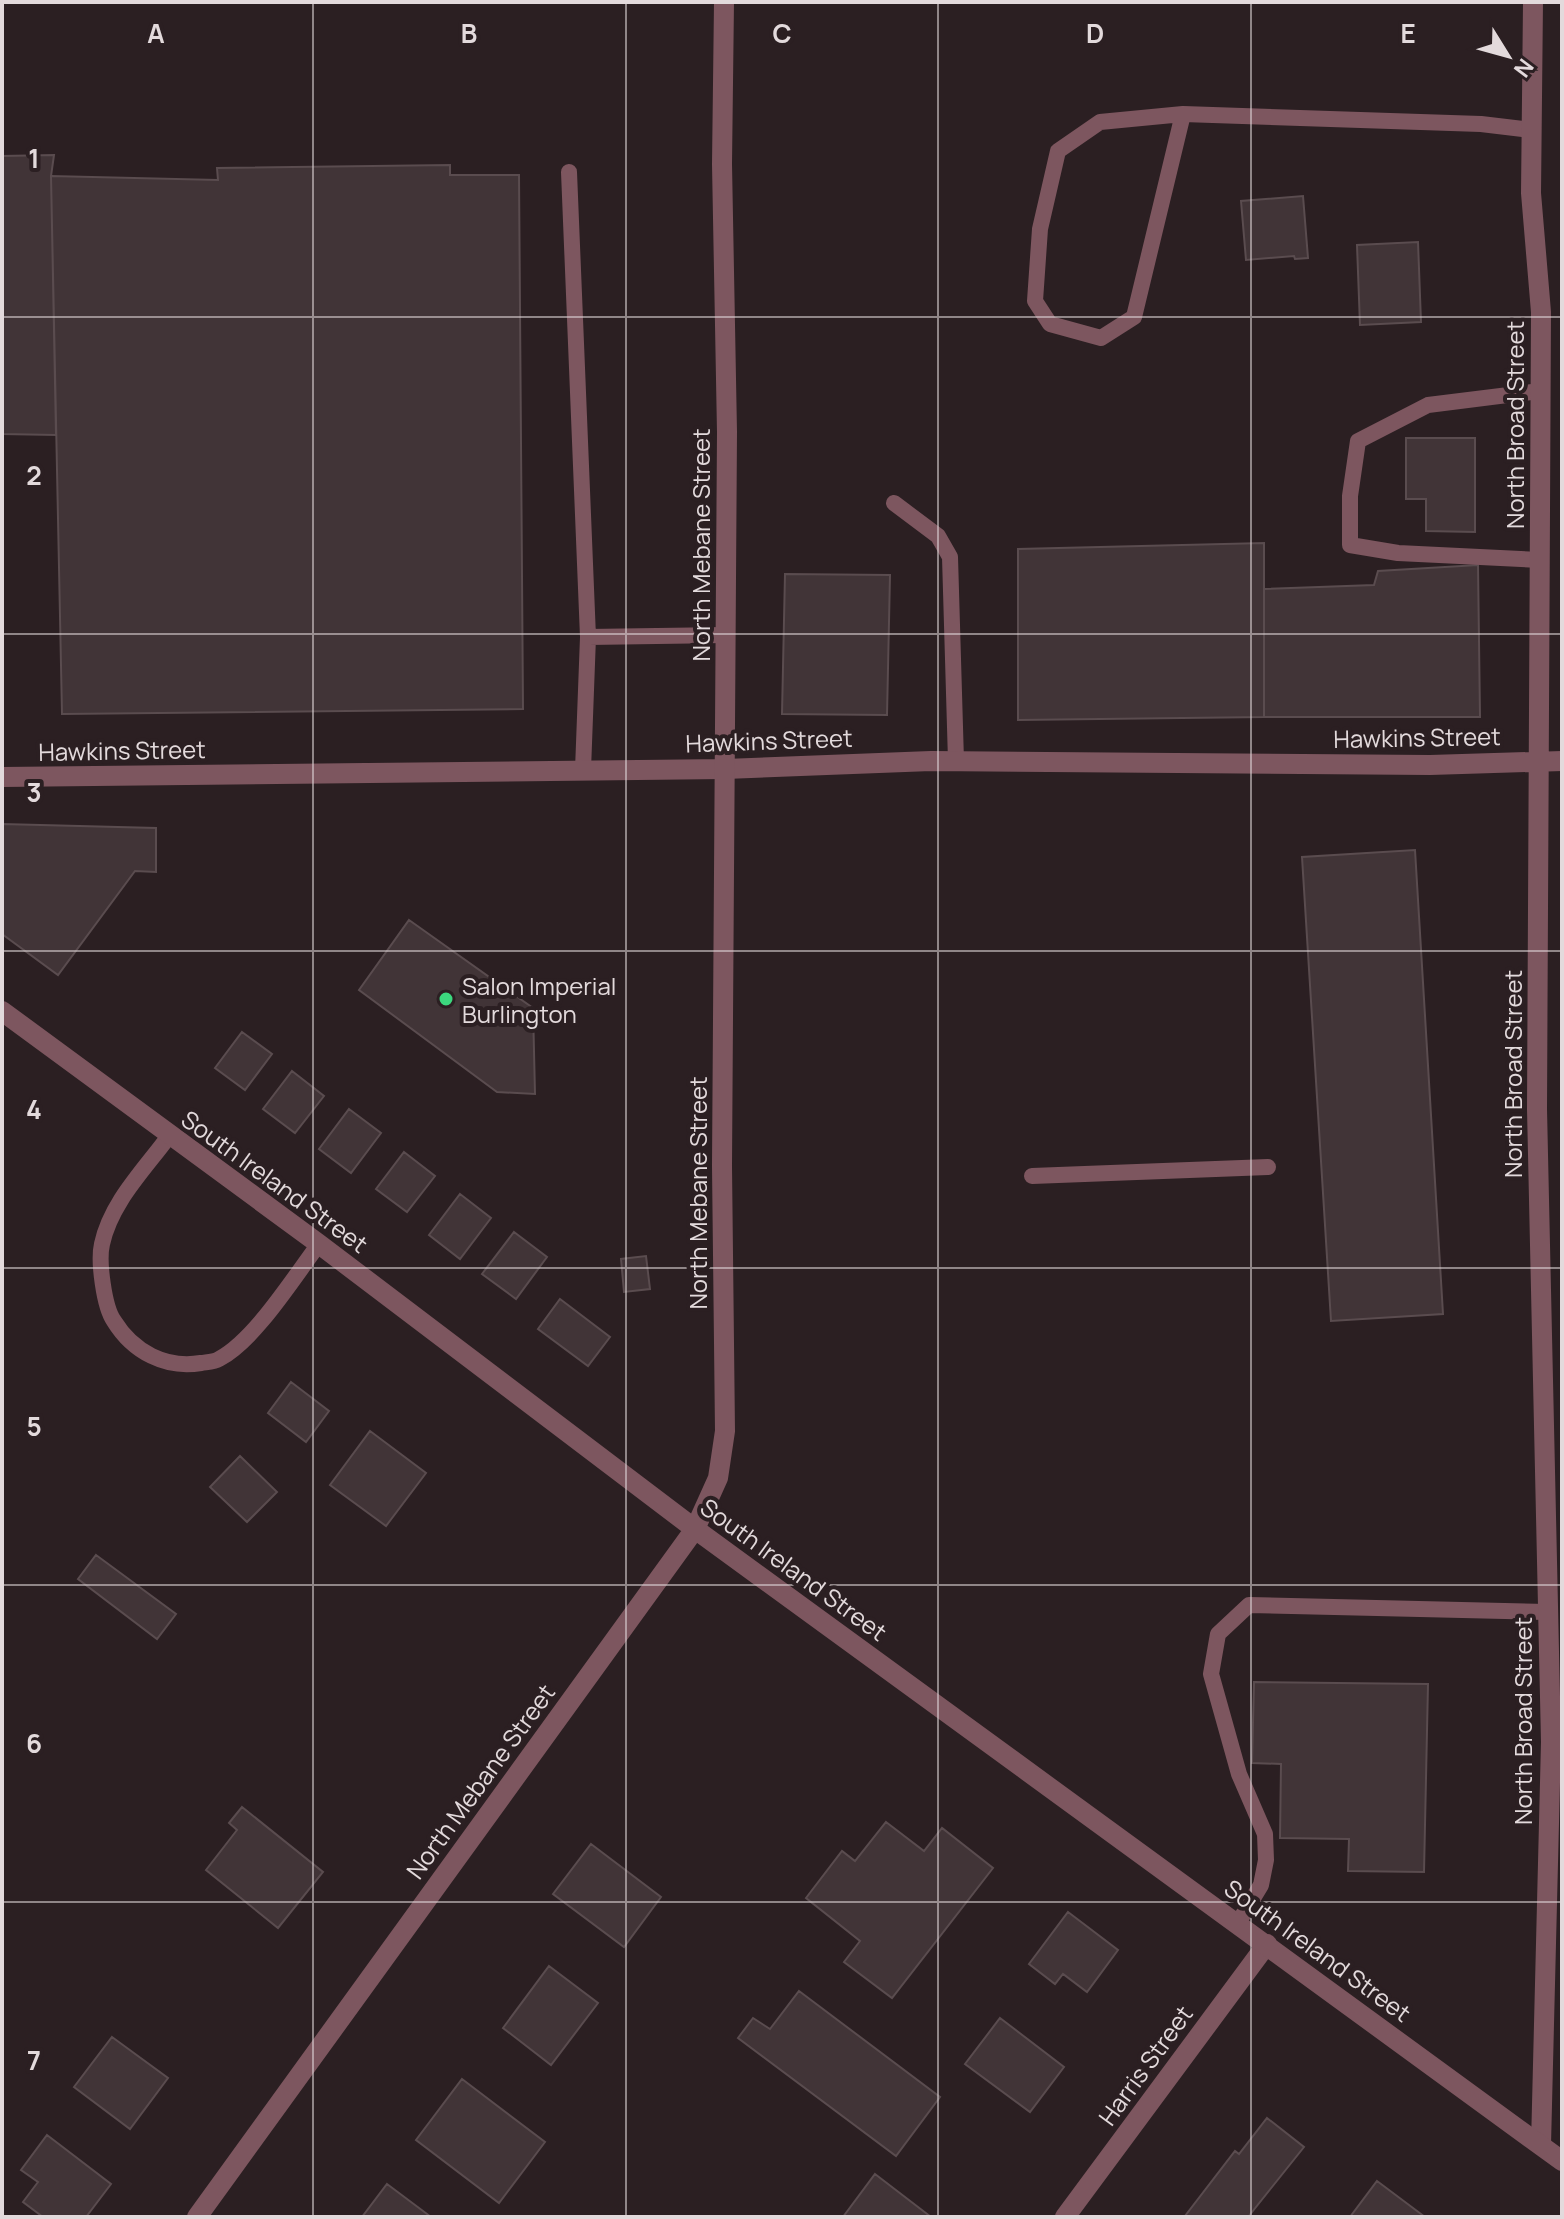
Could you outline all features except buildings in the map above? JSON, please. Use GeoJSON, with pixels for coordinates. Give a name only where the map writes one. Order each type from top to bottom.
{"type":"FeatureCollection","features":[{"type":"Feature","properties":{"kind":"street","name":"North Mebane Street"},"geometry":{"type":"LineString","coordinates":[[197,2217],[695,1529],[718,1478],[725,1431],[722,1166],[727,432],[722,164],[724,2]]}},
{"type":"Feature","properties":{"kind":"street","name":"North Broad Street"},"geometry":{"type":"LineString","coordinates":[[1533,2],[1531,193],[1541,312],[1537,1109],[1555,1612],[1541,2145]]}},
{"type":"Feature","properties":{"kind":"street","name":"Hawkins Street"},"geometry":{"type":"LineString","coordinates":[[2,777],[725,769],[956,761],[1430,765],[1562,761]]}},
{"type":"Feature","properties":{"kind":"street","name":"South Ireland Street"},"geometry":{"type":"LineString","coordinates":[[3,1013],[319,1244],[695,1529],[1562,2161]]}},
{"type":"Feature","properties":{"kind":"street","name":"Harris Street"},"geometry":{"type":"LineString","coordinates":[[1065,2217],[1267,1944]]}},
{"type":"Feature","properties":{"kind":"lane"},"geometry":{"type":"LineString","coordinates":[[1183,114],[1134,317],[1101,338],[1050,324],[1035,301],[1040,229],[1058,151],[1100,122],[1183,114],[1481,124],[1531,130]]}},
{"type":"Feature","properties":{"kind":"lane"},"geometry":{"type":"LineString","coordinates":[[569,172],[588,637],[583,770]]}},
{"type":"Feature","properties":{"kind":"lane"},"geometry":{"type":"LineString","coordinates":[[1540,391],[1428,405],[1358,441],[1350,496],[1350,545],[1398,553],[1540,560]]}},
{"type":"Feature","properties":{"kind":"lane"},"geometry":{"type":"LineString","coordinates":[[894,503],[938,536],[950,557],[956,761]]}},
{"type":"Feature","properties":{"kind":"lane"},"geometry":{"type":"LineString","coordinates":[[588,637],[726,635]]}},
{"type":"Feature","properties":{"kind":"lane"},"geometry":{"type":"LineString","coordinates":[[169,1136],[113,1211],[101,1246],[103,1282],[112,1320],[136,1346],[163,1363],[185,1366],[218,1360],[248,1336],[319,1244]]}},
{"type":"Feature","properties":{"kind":"lane"},"geometry":{"type":"LineString","coordinates":[[1032,1176],[1268,1167]]}},
{"type":"Feature","properties":{"kind":"lane"},"geometry":{"type":"LineString","coordinates":[[1238,1923],[1261,1885],[1266,1860],[1265,1834],[1239,1774],[1211,1674],[1218,1634],[1249,1605],[1555,1612]]}},
{"type":"Feature","properties":{"kind":"place","name":"Salon Imperial Burlington"},"geometry":{"type":"Point","coordinates":[446,999]}}]}
